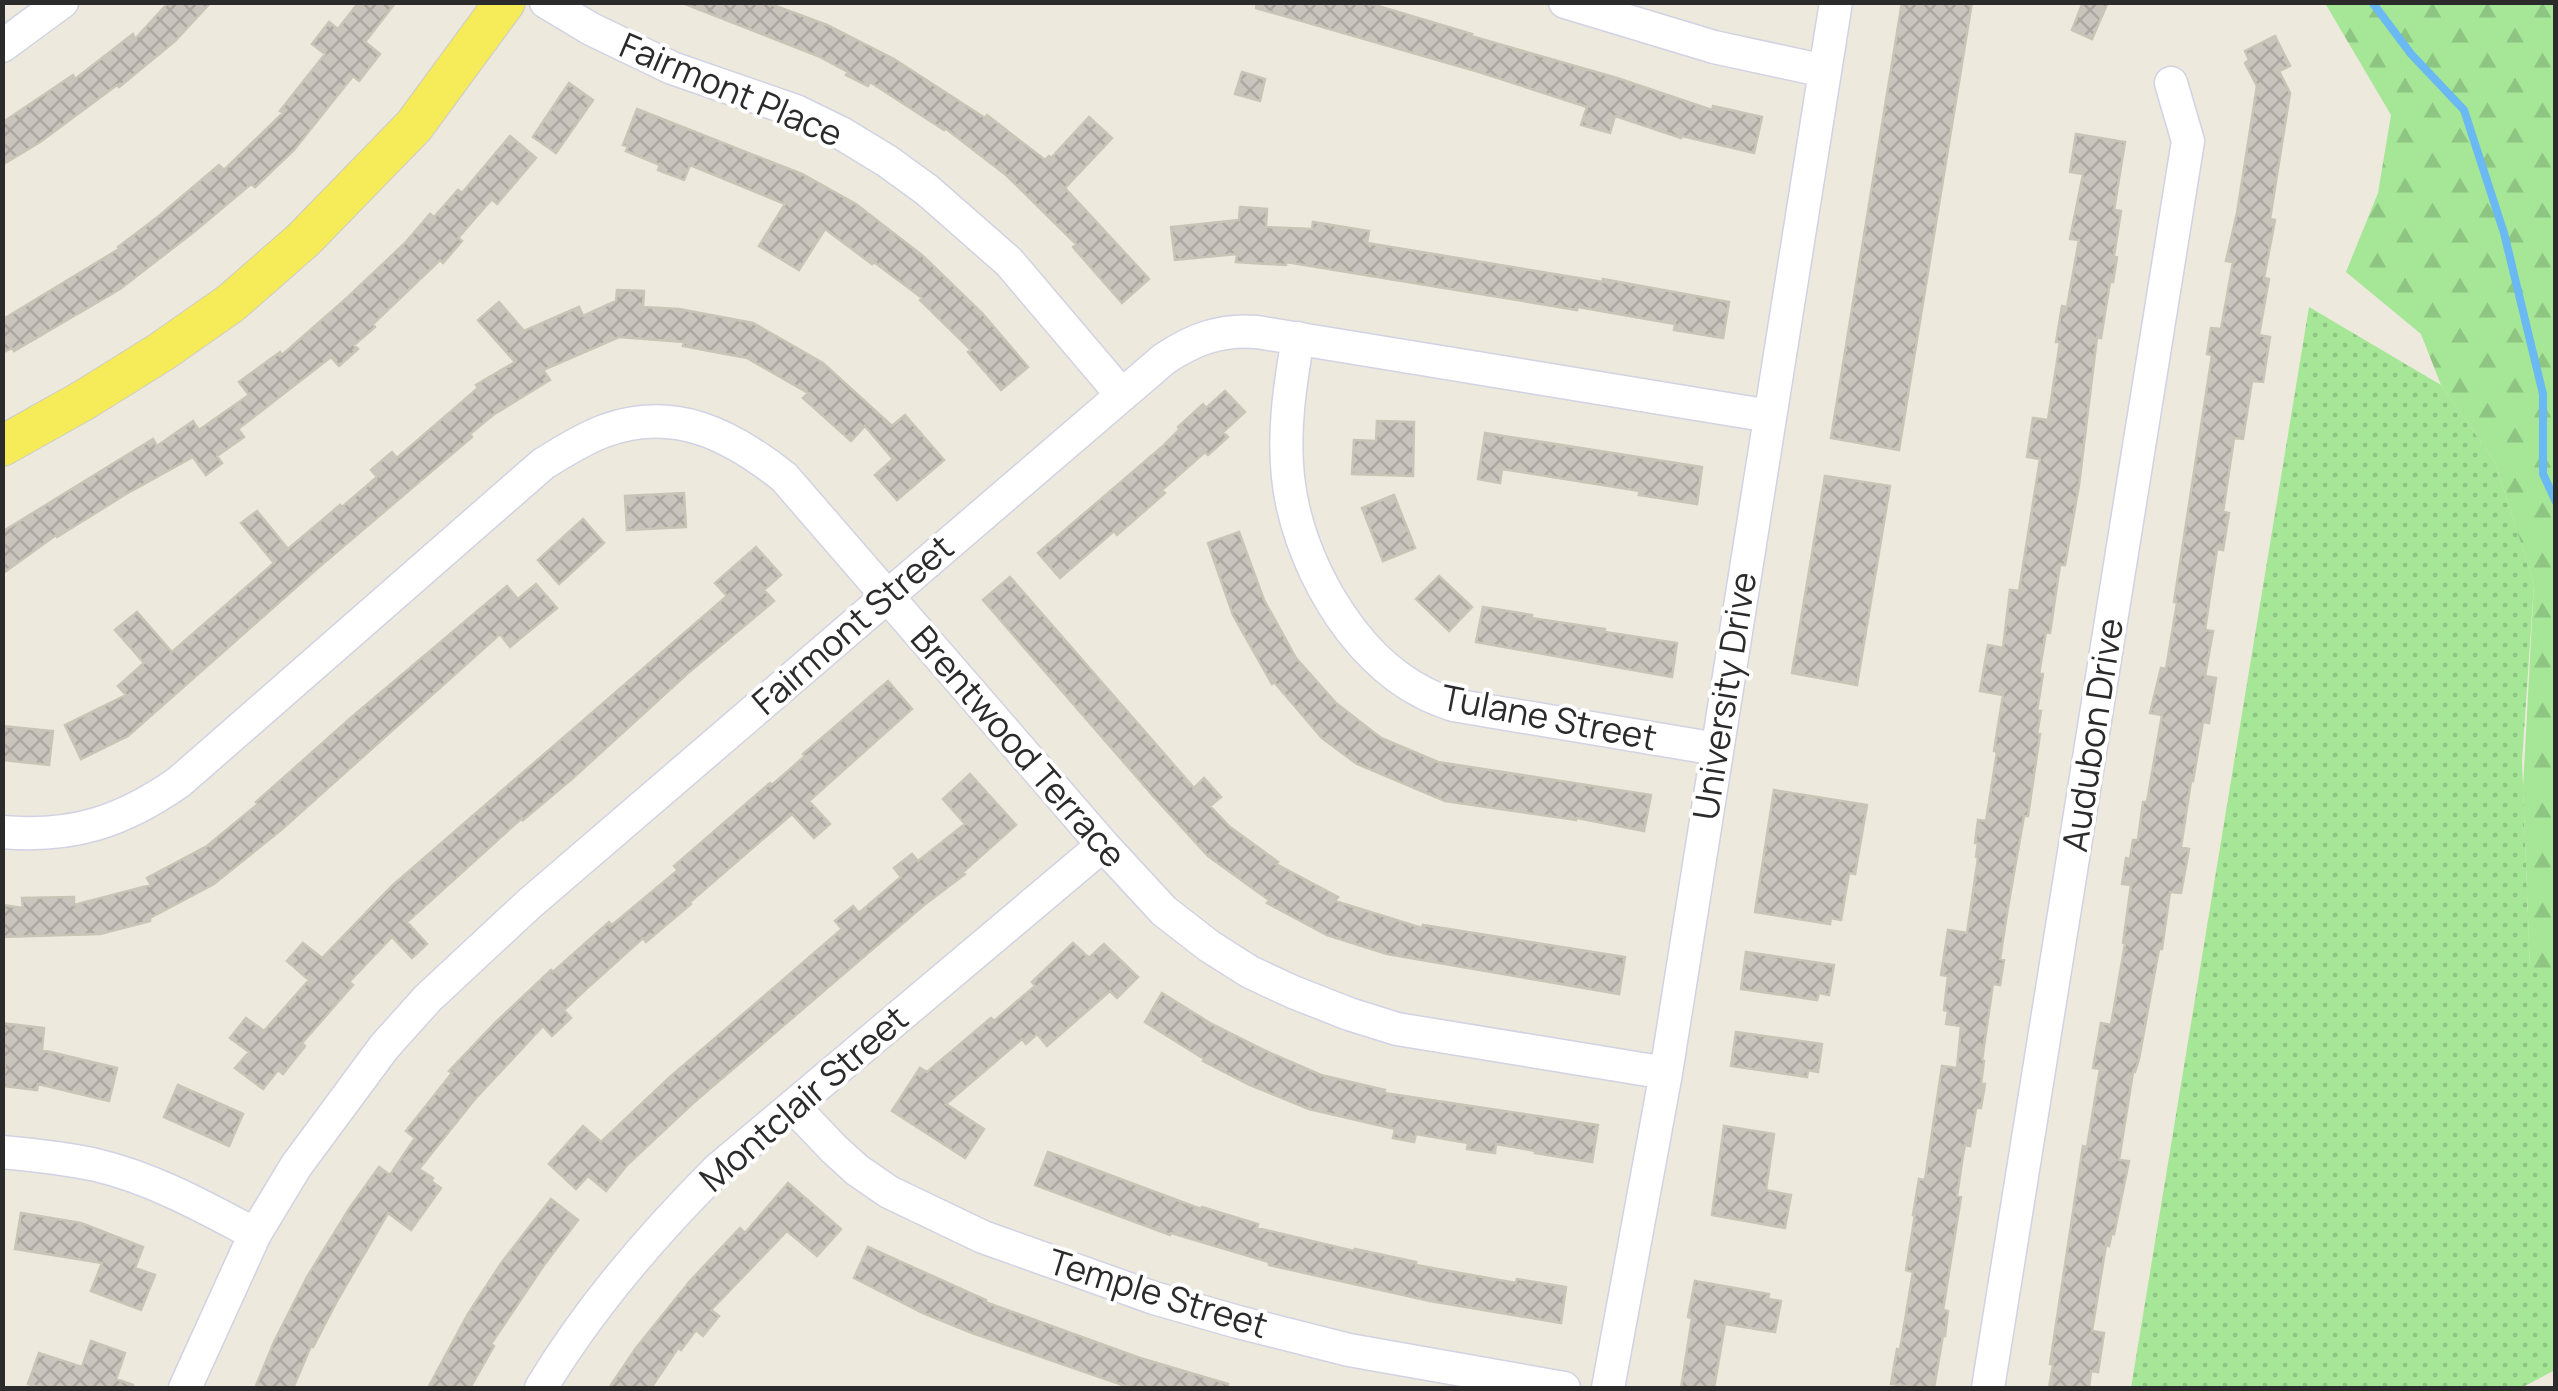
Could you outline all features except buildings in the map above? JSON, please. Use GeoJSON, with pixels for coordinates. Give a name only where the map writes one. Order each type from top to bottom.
{"type":"FeatureCollection","features":[{"type":"Feature","properties":{"kind":"main road"},"geometry":{"type":"LineString","coordinates":[[2,446],[161,352],[231,303],[303,240],[414,126],[506,2]]}},
{"type":"Feature","properties":{"kind":"street"},"geometry":{"type":"LineString","coordinates":[[2,46],[62,2]]}},
{"type":"Feature","properties":{"kind":"street","name":"Fairmont Place"},"geometry":{"type":"LineString","coordinates":[[546,2],[590,29],[672,68],[796,111],[887,161],[928,190],[1010,262],[1122,395]]}},
{"type":"Feature","properties":{"kind":"street"},"geometry":{"type":"LineString","coordinates":[[1565,2],[1714,47],[1825,72]]}},
{"type":"Feature","properties":{"kind":"street","name":"University Drive"},"geometry":{"type":"LineString","coordinates":[[1608,1388],[1666,1073],[1836,2]]}},
{"type":"Feature","properties":{"kind":"street","name":"Audubon Drive"},"geometry":{"type":"LineString","coordinates":[[1988,1388],[2188,141],[2170,82]]}},
{"type":"Feature","properties":{"kind":"street","name":"Fairmont Street"},"geometry":{"type":"LineString","coordinates":[[184,1388],[255,1234],[296,1166],[384,1047],[428,998],[529,904],[885,596],[1164,359],[1187,344],[1236,330],[1770,416]]}},
{"type":"Feature","properties":{"kind":"street","name":"Tulane Street"},"geometry":{"type":"LineString","coordinates":[[1298,338],[1287,399],[1288,478],[1296,517],[1326,592],[1346,624],[1380,660],[1422,692],[1453,705],[1717,749]]}},
{"type":"Feature","properties":{"kind":"street","name":"Brentwood Terrace"},"geometry":{"type":"LineString","coordinates":[[2,832],[42,834],[76,830],[148,804],[179,782],[542,464],[606,430],[668,421],[727,438],[784,477],[1103,845],[1164,911],[1209,946],[1250,972],[1312,1000],[1398,1028],[1666,1073]]}},
{"type":"Feature","properties":{"kind":"street","name":"Montclair Street"},"geometry":{"type":"LineString","coordinates":[[541,1388],[582,1326],[671,1216],[718,1170],[1103,845]]}},
{"type":"Feature","properties":{"kind":"street","name":"Temple Street"},"geometry":{"type":"LineString","coordinates":[[794,1106],[856,1170],[915,1206],[983,1237],[1154,1298],[1238,1322],[1349,1350],[1564,1388]]}},
{"type":"Feature","properties":{"kind":"street"},"geometry":{"type":"LineString","coordinates":[[2,1152],[80,1162],[144,1180],[255,1234]]}},
{"type":"Feature","properties":{"kind":"green space"},"geometry":{"type":"Polygon","coordinates":[[[2325,3],[2555,3],[2555,977],[2530,969],[2523,788],[2534,584],[2495,462],[2441,385],[2421,334],[2346,272],[2378,193],[2391,115],[2325,3]]]}},
{"type":"Feature","properties":{"kind":"green space"},"geometry":{"type":"Polygon","coordinates":[[[2309,307],[2441,385],[2495,462],[2534,584],[2522,761],[2530,968],[2555,977],[2555,1370],[2521,1388],[2131,1388],[2309,307]]]}},
{"type":"Feature","properties":{"kind":"waterway"},"geometry":{"type":"LineString","coordinates":[[2372,2],[2411,54],[2464,110],[2504,233],[2543,394],[2543,474],[2556,502]]}}]}
